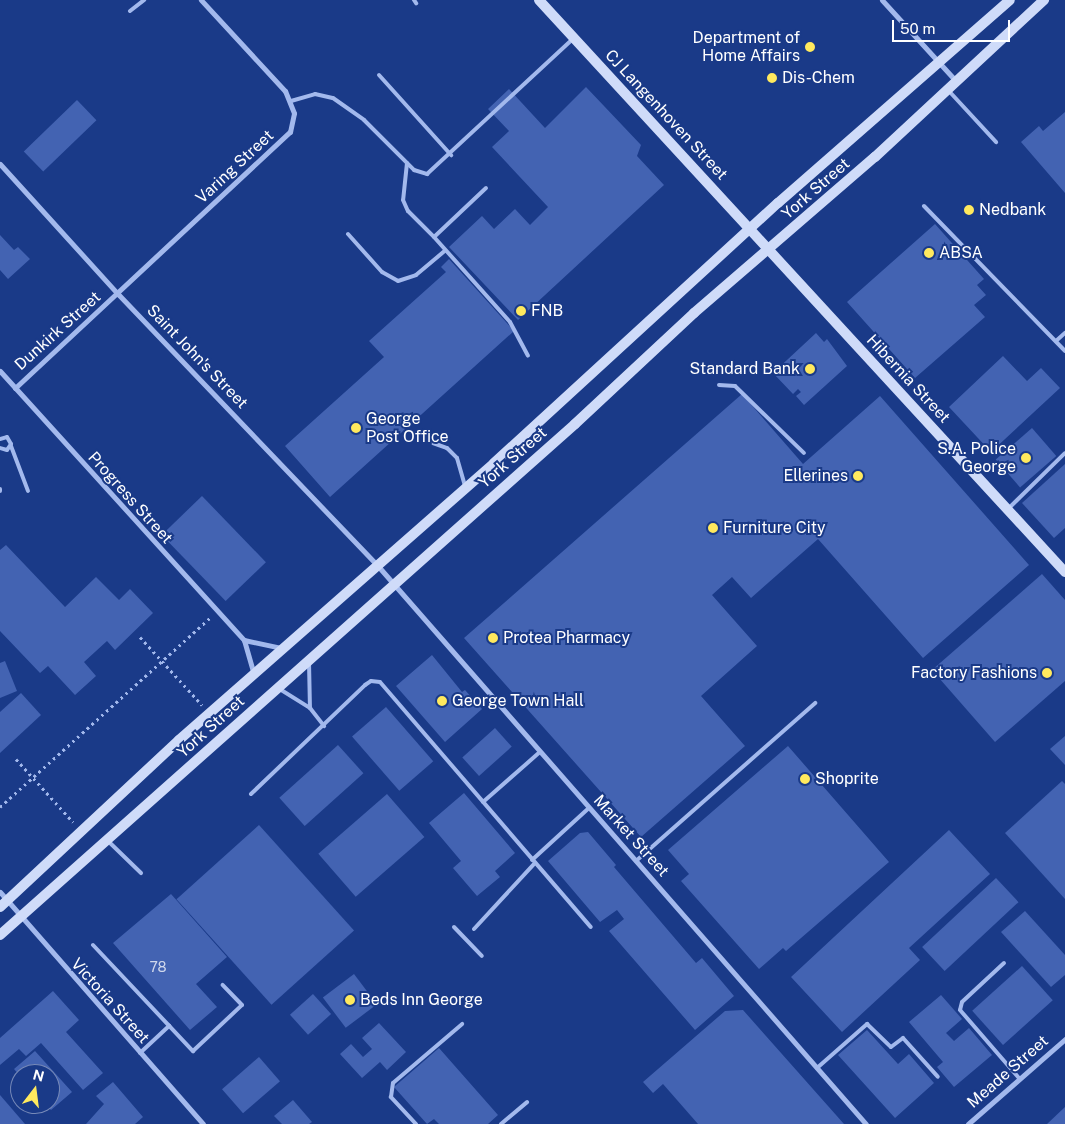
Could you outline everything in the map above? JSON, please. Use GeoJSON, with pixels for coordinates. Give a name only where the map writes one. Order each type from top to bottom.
{"type":"FeatureCollection","features":[{"type":"Feature","properties":{"kind":"main road","name":"CJ Langenhoven Street"},"geometry":{"type":"LineString","coordinates":[[539,0],[770,250]]}},
{"type":"Feature","properties":{"kind":"main road","name":"York Street"},"geometry":{"type":"LineString","coordinates":[[4,903],[209,713],[378,566],[750,229],[941,63],[1010,0]]}},
{"type":"Feature","properties":{"kind":"main road","name":"York Street"},"geometry":{"type":"LineString","coordinates":[[0,935],[575,424],[694,313],[770,250],[957,82],[1044,0]]}},
{"type":"Feature","properties":{"kind":"main road","name":"Hibernia Street"},"geometry":{"type":"LineString","coordinates":[[770,250],[1065,572]]}},
{"type":"Feature","properties":{"kind":"street"},"geometry":{"type":"LineString","coordinates":[[201,0],[292,101]]}},
{"type":"Feature","properties":{"kind":"street"},"geometry":{"type":"LineString","coordinates":[[882,0],[957,82]]}},
{"type":"Feature","properties":{"kind":"street","name":"Varing Street"},"geometry":{"type":"LineString","coordinates":[[118,294],[286,138],[294,113],[292,101]]}},
{"type":"Feature","properties":{"kind":"street","name":"Saint John's Street"},"geometry":{"type":"LineString","coordinates":[[0,164],[118,294],[378,566]]}},
{"type":"Feature","properties":{"kind":"street","name":"Dunkirk Street"},"geometry":{"type":"LineString","coordinates":[[15,388],[118,294]]}},
{"type":"Feature","properties":{"kind":"street","name":"Progress Street"},"geometry":{"type":"LineString","coordinates":[[0,372],[244,640],[254,674]]}},
{"type":"Feature","properties":{"kind":"street","name":"Market Street"},"geometry":{"type":"LineString","coordinates":[[378,566],[866,1124]]}},
{"type":"Feature","properties":{"kind":"street"},"geometry":{"type":"LineString","coordinates":[[244,640],[282,648]]}},
{"type":"Feature","properties":{"kind":"street","name":"Victoria Street"},"geometry":{"type":"LineString","coordinates":[[0,892],[4,903],[20,917],[203,1124]]}},
{"type":"Feature","properties":{"kind":"street","name":"Meade Street"},"geometry":{"type":"LineString","coordinates":[[968,1124],[1065,1039]]}},
{"type":"Feature","properties":{"kind":"lane"},"geometry":{"type":"LineString","coordinates":[[130,11],[144,0]]}},
{"type":"Feature","properties":{"kind":"lane"},"geometry":{"type":"LineString","coordinates":[[292,101],[315,94],[333,98],[364,120],[407,163],[421,174],[427,174],[451,154],[574,38]]}},
{"type":"Feature","properties":{"kind":"lane"},"geometry":{"type":"LineString","coordinates":[[379,75],[451,154]]}},
{"type":"Feature","properties":{"kind":"lane"},"geometry":{"type":"LineString","coordinates":[[948,90],[996,142]]}},
{"type":"Feature","properties":{"kind":"lane"},"geometry":{"type":"LineString","coordinates":[[407,163],[403,200],[408,211],[434,237],[510,322],[528,356]]}},
{"type":"Feature","properties":{"kind":"lane"},"geometry":{"type":"LineString","coordinates":[[434,237],[486,188]]}},
{"type":"Feature","properties":{"kind":"lane"},"geometry":{"type":"LineString","coordinates":[[924,206],[1065,350]]}},
{"type":"Feature","properties":{"kind":"lane"},"geometry":{"type":"LineString","coordinates":[[348,234],[382,272],[398,281],[416,275],[446,251]]}},
{"type":"Feature","properties":{"kind":"lane"},"geometry":{"type":"LineString","coordinates":[[1056,341],[1065,334]]}},
{"type":"Feature","properties":{"kind":"lane"},"geometry":{"type":"LineString","coordinates":[[719,385],[735,386],[804,453]]}},
{"type":"Feature","properties":{"kind":"lane"},"geometry":{"type":"LineString","coordinates":[[1,437],[9,438],[28,490]]}},
{"type":"Feature","properties":{"kind":"lane"},"geometry":{"type":"LineString","coordinates":[[433,443],[447,448],[457,458],[465,486]]}},
{"type":"Feature","properties":{"kind":"lane"},"geometry":{"type":"LineString","coordinates":[[0,448],[7,450],[11,446]]}},
{"type":"Feature","properties":{"kind":"lane"},"geometry":{"type":"LineString","coordinates":[[1007,510],[1065,453]]}},
{"type":"Feature","properties":{"kind":"lane"},"geometry":{"type":"LineString","coordinates":[[309,660],[310,708]]}},
{"type":"Feature","properties":{"kind":"lane"},"geometry":{"type":"LineString","coordinates":[[251,794],[371,681],[380,682],[533,862],[591,927]]}},
{"type":"Feature","properties":{"kind":"lane"},"geometry":{"type":"LineString","coordinates":[[277,688],[310,708],[324,726]]}},
{"type":"Feature","properties":{"kind":"lane"},"geometry":{"type":"LineString","coordinates":[[636,862],[815,703]]}},
{"type":"Feature","properties":{"kind":"lane"},"geometry":{"type":"LineString","coordinates":[[483,802],[540,752]]}},
{"type":"Feature","properties":{"kind":"lane"},"geometry":{"type":"LineString","coordinates":[[474,930],[493,911],[507,890],[533,862],[589,808]]}},
{"type":"Feature","properties":{"kind":"lane"},"geometry":{"type":"LineString","coordinates":[[106,840],[141,873]]}},
{"type":"Feature","properties":{"kind":"lane"},"geometry":{"type":"LineString","coordinates":[[454,927],[482,956]]}},
{"type":"Feature","properties":{"kind":"lane"},"geometry":{"type":"LineString","coordinates":[[93,945],[193,1051],[242,1005],[222,985]]}},
{"type":"Feature","properties":{"kind":"lane"},"geometry":{"type":"LineString","coordinates":[[1004,963],[962,1002],[960,1010],[1019,1078]]}},
{"type":"Feature","properties":{"kind":"lane"},"geometry":{"type":"LineString","coordinates":[[416,1124],[391,1097],[393,1083],[462,1024]]}},
{"type":"Feature","properties":{"kind":"lane"},"geometry":{"type":"LineString","coordinates":[[818,1068],[867,1024],[891,1047],[903,1038],[938,1077]]}},
{"type":"Feature","properties":{"kind":"lane"},"geometry":{"type":"LineString","coordinates":[[140,1053],[169,1026]]}},
{"type":"Feature","properties":{"kind":"lane"},"geometry":{"type":"LineString","coordinates":[[501,1124],[527,1102]]}},
{"type":"Feature","properties":{"kind":"path"},"geometry":{"type":"LineString","coordinates":[[0,807],[217,612]]}},
{"type":"Feature","properties":{"kind":"path"},"geometry":{"type":"LineString","coordinates":[[140,637],[209,713]]}},
{"type":"Feature","properties":{"kind":"path"},"geometry":{"type":"LineString","coordinates":[[16,759],[82,832]]}},
{"type":"Feature","properties":{"kind":"building"},"geometry":{"type":"Polygon","coordinates":[[[586,87],[641,145],[637,156],[664,185],[518,320],[449,247],[482,216],[494,229],[515,209],[530,225],[548,207],[492,147],[509,131],[488,109],[509,89],[545,128],[586,87]]]}},
{"type":"Feature","properties":{"kind":"building"},"geometry":{"type":"Polygon","coordinates":[[[77,100],[96,120],[43,172],[24,151],[77,100]]]}},
{"type":"Feature","properties":{"kind":"building"},"geometry":{"type":"Polygon","coordinates":[[[1065,112],[1065,193],[1021,142],[1039,126],[1043,131],[1065,112]]]}},
{"type":"Feature","properties":{"kind":"building"},"geometry":{"type":"Polygon","coordinates":[[[935,224],[984,279],[977,285],[986,295],[974,305],[985,317],[915,378],[847,302],[935,224]]]}},
{"type":"Feature","properties":{"kind":"building"},"geometry":{"type":"Polygon","coordinates":[[[0,235],[14,250],[18,247],[30,259],[8,279],[0,270],[0,235]]]}},
{"type":"Feature","properties":{"kind":"building"},"geometry":{"type":"Polygon","coordinates":[[[449,259],[514,331],[330,497],[285,446],[384,357],[369,341],[446,272],[441,267],[449,259]]]}},
{"type":"Feature","properties":{"kind":"building","name":"Standard Bank"},"geometry":{"type":"Polygon","coordinates":[[[816,333],[824,342],[827,339],[847,366],[804,405],[796,396],[801,392],[798,389],[793,394],[773,373],[816,333]]]}},
{"type":"Feature","properties":{"kind":"building"},"geometry":{"type":"Polygon","coordinates":[[[1003,356],[1027,381],[1041,368],[1060,388],[991,452],[949,407],[1003,356]]]}},
{"type":"Feature","properties":{"kind":"building"},"geometry":{"type":"Polygon","coordinates":[[[742,394],[803,464],[880,396],[1029,565],[923,658],[818,539],[751,598],[732,577],[712,595],[757,646],[701,696],[745,746],[641,837],[464,638],[742,394]]]}},
{"type":"Feature","properties":{"kind":"building","name":"S.A. Police George"},"geometry":{"type":"Polygon","coordinates":[[[1032,428],[1056,456],[1020,487],[996,459],[1032,428]]]}},
{"type":"Feature","properties":{"kind":"building"},"geometry":{"type":"Polygon","coordinates":[[[1065,464],[1065,528],[1054,538],[1022,503],[1065,464]]]}},
{"type":"Feature","properties":{"kind":"building"},"geometry":{"type":"Polygon","coordinates":[[[202,496],[266,562],[226,601],[162,535],[202,496]]]}},
{"type":"Feature","properties":{"kind":"building"},"geometry":{"type":"Polygon","coordinates":[[[6,545],[65,607],[96,577],[119,600],[130,589],[153,613],[115,650],[107,641],[84,662],[96,676],[75,695],[48,666],[40,673],[0,631],[0,550],[6,545]]]}},
{"type":"Feature","properties":{"kind":"building"},"geometry":{"type":"Polygon","coordinates":[[[1042,574],[1065,600],[1065,681],[995,742],[932,670],[1042,574]]]}},
{"type":"Feature","properties":{"kind":"building","name":"George Town Hall"},"geometry":{"type":"Polygon","coordinates":[[[432,655],[462,692],[465,690],[482,709],[445,742],[396,686],[432,655]]]}},
{"type":"Feature","properties":{"kind":"building"},"geometry":{"type":"Polygon","coordinates":[[[5,661],[17,691],[0,698],[0,663],[5,661]]]}},
{"type":"Feature","properties":{"kind":"building"},"geometry":{"type":"Polygon","coordinates":[[[21,693],[41,715],[0,753],[0,712],[21,693]]]}},
{"type":"Feature","properties":{"kind":"building"},"geometry":{"type":"Polygon","coordinates":[[[386,707],[433,761],[399,791],[352,737],[386,707]]]}},
{"type":"Feature","properties":{"kind":"building"},"geometry":{"type":"Polygon","coordinates":[[[495,728],[512,747],[479,776],[462,757],[495,728]]]}},
{"type":"Feature","properties":{"kind":"building"},"geometry":{"type":"Polygon","coordinates":[[[1065,736],[1065,765],[1050,749],[1065,736]]]}},
{"type":"Feature","properties":{"kind":"building"},"geometry":{"type":"Polygon","coordinates":[[[338,745],[363,773],[305,826],[279,798],[338,745]]]}},
{"type":"Feature","properties":{"kind":"building"},"geometry":{"type":"Polygon","coordinates":[[[788,746],[889,862],[786,951],[783,948],[759,969],[681,881],[689,874],[668,850],[788,746]]]}},
{"type":"Feature","properties":{"kind":"building"},"geometry":{"type":"Polygon","coordinates":[[[1062,781],[1065,784],[1065,899],[1005,833],[1062,781]]]}},
{"type":"Feature","properties":{"kind":"building"},"geometry":{"type":"Polygon","coordinates":[[[464,793],[515,853],[495,871],[500,877],[477,896],[453,868],[461,861],[429,823],[464,793]]]}},
{"type":"Feature","properties":{"kind":"building"},"geometry":{"type":"Polygon","coordinates":[[[387,794],[424,837],[356,897],[318,854],[387,794]]]}},
{"type":"Feature","properties":{"kind":"building"},"geometry":{"type":"Polygon","coordinates":[[[259,825],[354,931],[272,1005],[177,899],[259,825]]]}},
{"type":"Feature","properties":{"kind":"building"},"geometry":{"type":"Polygon","coordinates":[[[949,830],[990,874],[909,948],[920,960],[842,1032],[791,977],[949,830]]]}},
{"type":"Feature","properties":{"kind":"building"},"geometry":{"type":"Polygon","coordinates":[[[588,832],[616,865],[614,867],[696,963],[702,958],[734,996],[695,1030],[609,931],[624,919],[617,910],[600,922],[548,861],[580,833],[588,832]]]}},
{"type":"Feature","properties":{"kind":"building"},"geometry":{"type":"Polygon","coordinates":[[[996,878],[1019,902],[945,971],[922,947],[996,878]]]}},
{"type":"Feature","properties":{"kind":"building"},"geometry":{"type":"Polygon","coordinates":[[[171,894],[227,957],[196,984],[217,1007],[190,1030],[113,943],[171,894]]]}},
{"type":"Feature","properties":{"kind":"building"},"geometry":{"type":"Polygon","coordinates":[[[1025,911],[1065,955],[1065,975],[1051,987],[1001,932],[1025,911]]]}},
{"type":"Feature","properties":{"kind":"building"},"geometry":{"type":"Polygon","coordinates":[[[1022,966],[1053,1000],[1003,1045],[972,1011],[1022,966]]]}},
{"type":"Feature","properties":{"kind":"building","name":"Beds Inn George"},"geometry":{"type":"Polygon","coordinates":[[[354,974],[377,1004],[346,1028],[323,997],[354,974]]]}},
{"type":"Feature","properties":{"kind":"building"},"geometry":{"type":"Polygon","coordinates":[[[53,991],[79,1020],[66,1032],[103,1073],[83,1090],[41,1043],[26,1056],[19,1049],[0,1065],[0,1038],[53,991]]]}},
{"type":"Feature","properties":{"kind":"building"},"geometry":{"type":"Polygon","coordinates":[[[313,994],[331,1014],[308,1035],[290,1015],[313,994]]]}},
{"type":"Feature","properties":{"kind":"building"},"geometry":{"type":"Polygon","coordinates":[[[941,995],[962,1019],[946,1033],[954,1041],[969,1028],[992,1055],[954,1087],[937,1067],[943,1062],[909,1022],[941,995]]]}},
{"type":"Feature","properties":{"kind":"building"},"geometry":{"type":"Polygon","coordinates":[[[743,1010],[844,1124],[698,1124],[663,1084],[653,1093],[643,1082],[725,1011],[743,1010]]]}},
{"type":"Feature","properties":{"kind":"building"},"geometry":{"type":"Polygon","coordinates":[[[379,1023],[406,1052],[387,1070],[380,1062],[362,1078],[340,1054],[351,1044],[363,1057],[372,1049],[362,1038],[379,1023]]]}},
{"type":"Feature","properties":{"kind":"building"},"geometry":{"type":"Polygon","coordinates":[[[867,1030],[898,1064],[909,1054],[934,1083],[895,1118],[838,1055],[867,1030]]]}},
{"type":"Feature","properties":{"kind":"building"},"geometry":{"type":"Polygon","coordinates":[[[439,1048],[498,1115],[488,1124],[439,1124],[434,1119],[427,1124],[394,1087],[439,1048]]]}},
{"type":"Feature","properties":{"kind":"building"},"geometry":{"type":"Polygon","coordinates":[[[35,1051],[47,1064],[20,1064],[35,1051]]]}},
{"type":"Feature","properties":{"kind":"building"},"geometry":{"type":"Polygon","coordinates":[[[259,1057],[280,1081],[243,1113],[222,1089],[259,1057]]]}},
{"type":"Feature","properties":{"kind":"building"},"geometry":{"type":"Polygon","coordinates":[[[60,1079],[72,1092],[60,1102],[60,1079]]]}},
{"type":"Feature","properties":{"kind":"building"},"geometry":{"type":"Polygon","coordinates":[[[113,1082],[143,1117],[135,1124],[86,1124],[104,1104],[96,1096],[113,1082]]]}},
{"type":"Feature","properties":{"kind":"building"},"geometry":{"type":"Polygon","coordinates":[[[0,1095],[10,1107],[10,1114],[16,1114],[25,1124],[0,1124],[0,1095]]]}},
{"type":"Feature","properties":{"kind":"building"},"geometry":{"type":"Polygon","coordinates":[[[293,1100],[312,1122],[309,1124],[282,1124],[274,1116],[293,1100]]]}},
{"type":"Feature","properties":{"kind":"building"},"geometry":{"type":"Polygon","coordinates":[[[1065,1107],[1065,1124],[1047,1124],[1065,1107]]]}},
{"type":"Feature","properties":{"kind":"place","name":"Department of Home Affairs"},"geometry":{"type":"Point","coordinates":[810,47]}},
{"type":"Feature","properties":{"kind":"place","name":"Dis-Chem"},"geometry":{"type":"Point","coordinates":[772,78]}},
{"type":"Feature","properties":{"kind":"place","name":"Nedbank"},"geometry":{"type":"Point","coordinates":[969,210]}},
{"type":"Feature","properties":{"kind":"place","name":"ABSA"},"geometry":{"type":"Point","coordinates":[929,253]}},
{"type":"Feature","properties":{"kind":"place","name":"FNB"},"geometry":{"type":"Point","coordinates":[521,311]}},
{"type":"Feature","properties":{"kind":"place","name":"Standard Bank"},"geometry":{"type":"Point","coordinates":[810,369]}},
{"type":"Feature","properties":{"kind":"place","name":"George Post Office"},"geometry":{"type":"Point","coordinates":[356,428]}},
{"type":"Feature","properties":{"kind":"place","name":"S.A. Police George"},"geometry":{"type":"Point","coordinates":[1026,458]}},
{"type":"Feature","properties":{"kind":"place","name":"Ellerines"},"geometry":{"type":"Point","coordinates":[858,476]}},
{"type":"Feature","properties":{"kind":"place","name":"Furniture City"},"geometry":{"type":"Point","coordinates":[713,528]}},
{"type":"Feature","properties":{"kind":"place","name":"Protea Pharmacy"},"geometry":{"type":"Point","coordinates":[493,638]}},
{"type":"Feature","properties":{"kind":"place","name":"Factory Fashions"},"geometry":{"type":"Point","coordinates":[1047,673]}},
{"type":"Feature","properties":{"kind":"place","name":"George Town Hall"},"geometry":{"type":"Point","coordinates":[442,701]}},
{"type":"Feature","properties":{"kind":"place","name":"Shoprite"},"geometry":{"type":"Point","coordinates":[805,779]}},
{"type":"Feature","properties":{"kind":"place","name":"Beds Inn George"},"geometry":{"type":"Point","coordinates":[350,1000]}}]}
